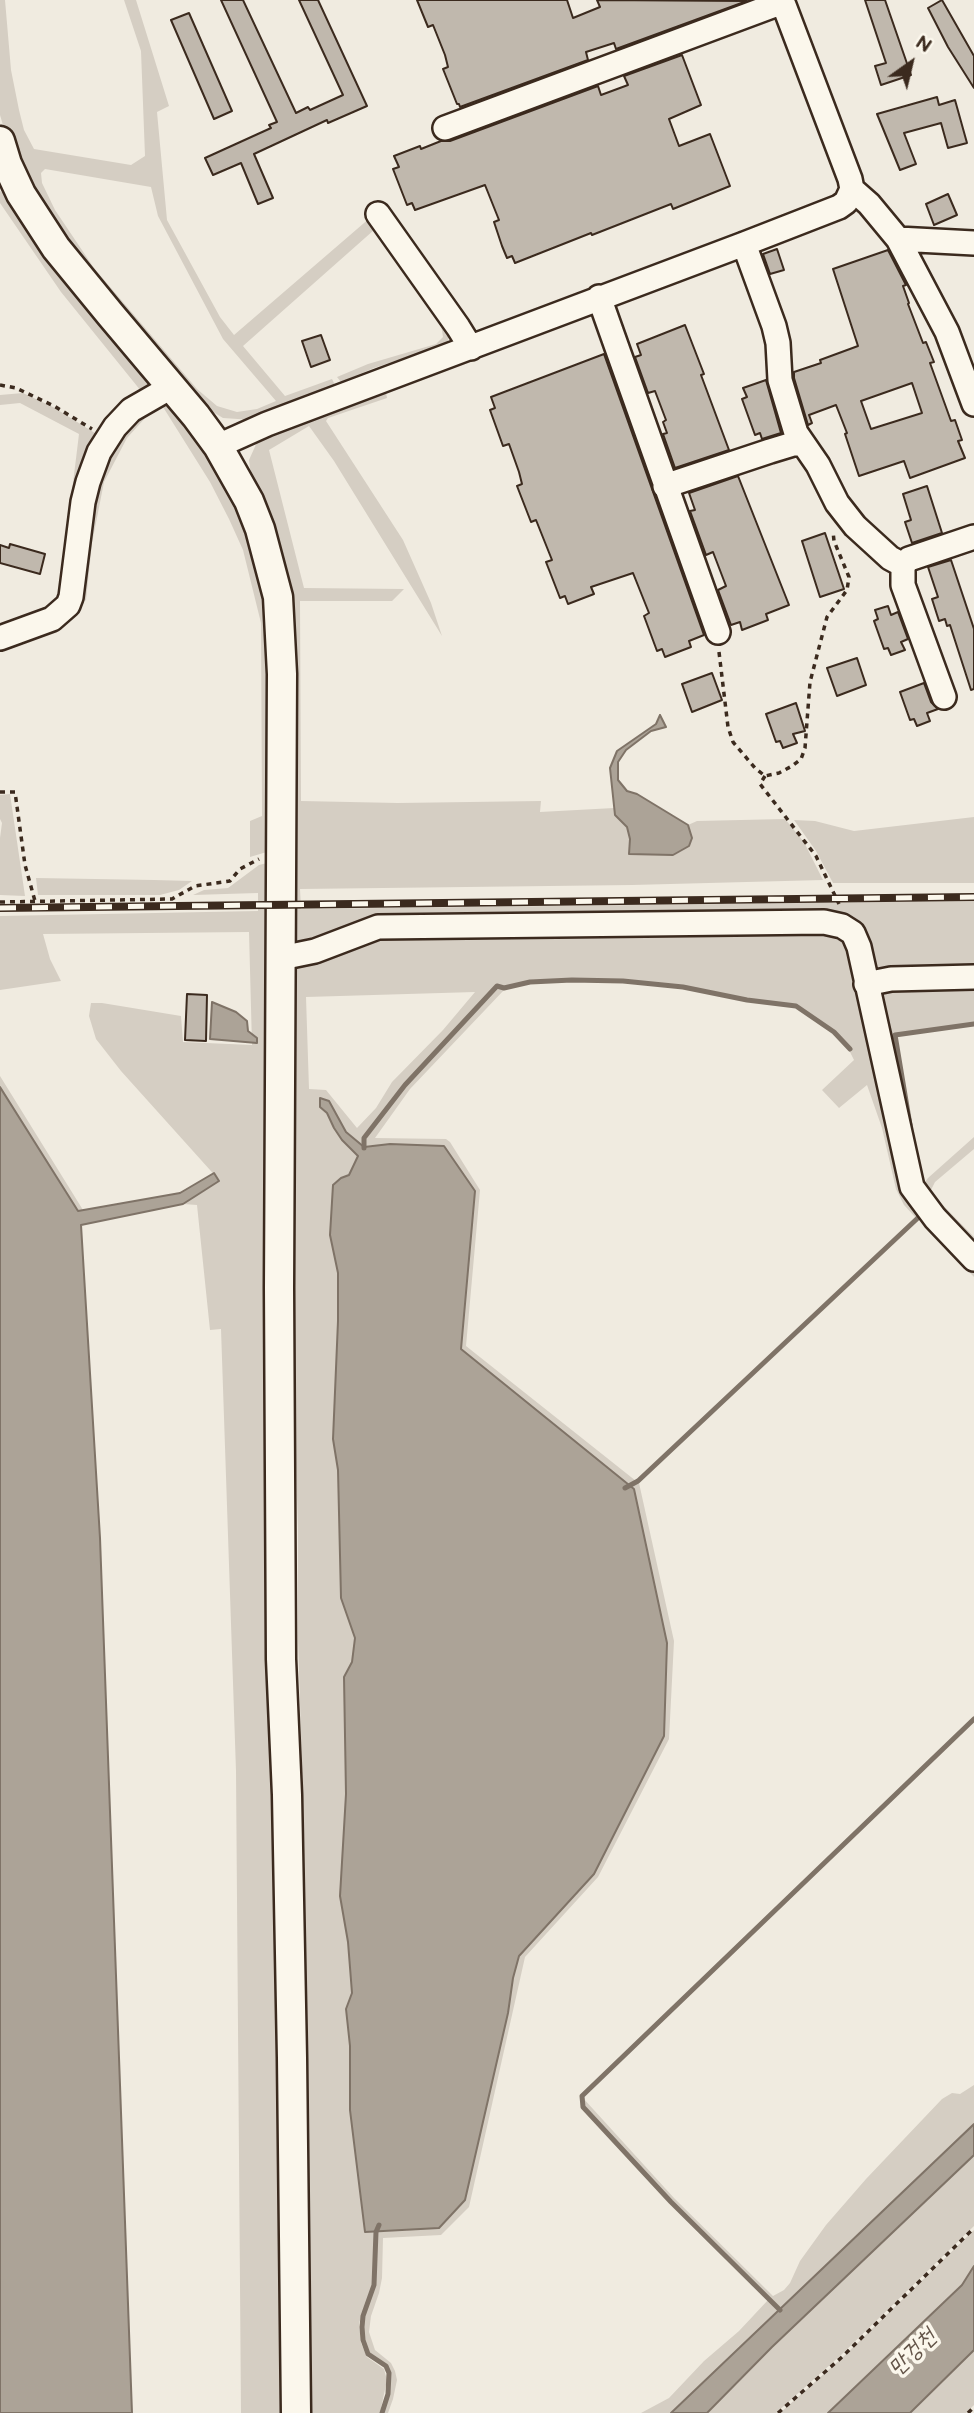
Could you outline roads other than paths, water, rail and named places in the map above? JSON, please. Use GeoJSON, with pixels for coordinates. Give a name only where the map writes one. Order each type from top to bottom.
{"type":"FeatureCollection","features":[{"type":"Feature","properties":{"kind":"street"},"geometry":{"type":"LineString","coordinates":[[445,128],[783,1],[852,188],[898,239],[947,332],[974,404]]}},
{"type":"Feature","properties":{"kind":"street"},"geometry":{"type":"LineString","coordinates":[[0,141],[7,164],[36,218],[102,305],[218,446],[249,501],[260,529],[278,597],[282,674],[279,1287],[281,1658],[287,1795],[296,2413]]}},
{"type":"Feature","properties":{"kind":"street"},"geometry":{"type":"LineString","coordinates":[[218,446],[338,396],[839,207],[850,196],[852,188]]}},
{"type":"Feature","properties":{"kind":"street"},"geometry":{"type":"LineString","coordinates":[[378,214],[471,348]]}},
{"type":"Feature","properties":{"kind":"street"},"geometry":{"type":"LineString","coordinates":[[898,239],[974,243]]}},
{"type":"Feature","properties":{"kind":"street"},"geometry":{"type":"LineString","coordinates":[[744,244],[774,326],[784,400],[796,433],[818,465],[837,503],[873,544],[903,565]]}},
{"type":"Feature","properties":{"kind":"street"},"geometry":{"type":"LineString","coordinates":[[599,297],[718,632]]}},
{"type":"Feature","properties":{"kind":"street"},"geometry":{"type":"LineString","coordinates":[[0,638],[52,619],[68,605],[79,525],[93,466],[107,438],[131,410],[171,387]]}},
{"type":"Feature","properties":{"kind":"street"},"geometry":{"type":"LineString","coordinates":[[665,486],[793,444],[803,444]]}},
{"type":"Feature","properties":{"kind":"street"},"geometry":{"type":"LineString","coordinates":[[944,697],[903,585],[903,565],[909,559],[974,537]]}},
{"type":"Feature","properties":{"kind":"street"},"geometry":{"type":"LineString","coordinates":[[281,958],[315,951],[378,927],[833,923],[853,933],[859,947],[912,1187],[935,1218],[974,1259]]}},
{"type":"Feature","properties":{"kind":"street"},"geometry":{"type":"LineString","coordinates":[[866,984],[891,979],[974,977]]}},
{"type":"Feature","properties":{"kind":"water"},"geometry":{"type":"Polygon","coordinates":[[[660,715],[666,727],[651,731],[626,750],[618,762],[618,780],[627,791],[637,794],[688,825],[692,838],[689,846],[673,855],[629,854],[630,839],[627,827],[615,815],[610,768],[617,751],[656,724],[660,715]]]}},
{"type":"Feature","properties":{"kind":"water"},"geometry":{"type":"Polygon","coordinates":[[[212,1002],[236,1012],[247,1021],[248,1031],[257,1038],[257,1043],[210,1039],[212,1002]]]}},
{"type":"Feature","properties":{"kind":"water"},"geometry":{"type":"Polygon","coordinates":[[[0,1087],[78,1211],[180,1193],[214,1173],[219,1181],[183,1204],[81,1225],[100,1538],[132,2413],[0,2413],[0,1087]]]}},
{"type":"Feature","properties":{"kind":"water"},"geometry":{"type":"Polygon","coordinates":[[[320,1098],[329,1101],[346,1132],[364,1147],[390,1144],[444,1146],[475,1191],[461,1349],[634,1489],[667,1643],[664,1736],[594,1874],[519,1956],[465,2200],[439,2228],[365,2232],[350,2110],[350,2046],[346,2009],[352,1993],[348,1942],[340,1896],[346,1794],[344,1677],[352,1662],[355,1638],[341,1598],[338,1470],[333,1439],[338,1273],[330,1235],[333,1185],[349,1175],[358,1156],[342,1140],[327,1113],[320,1107],[320,1098]]]}},
{"type":"Feature","properties":{"kind":"water"},"geometry":{"type":"Polygon","coordinates":[[[974,2124],[974,2155],[772,2347],[707,2413],[671,2413],[974,2124]]]}},
{"type":"Feature","properties":{"kind":"water","name":"만겅천"},"geometry":{"type":"Polygon","coordinates":[[[974,2266],[974,2350],[910,2413],[828,2413],[962,2285],[974,2266]]]}},
{"type":"Feature","properties":{"kind":"waterway"},"geometry":{"type":"LineString","coordinates":[[364,1148],[364,1138],[405,1085],[497,986],[504,988],[530,982],[572,980],[623,981],[683,987],[747,1000],[796,1006],[834,1032],[850,1049]]}},
{"type":"Feature","properties":{"kind":"waterway"},"geometry":{"type":"LineString","coordinates":[[910,1125],[895,1035],[974,1024]]}},
{"type":"Feature","properties":{"kind":"waterway"},"geometry":{"type":"LineString","coordinates":[[625,1488],[638,1481],[921,1215]]}},
{"type":"Feature","properties":{"kind":"waterway"},"geometry":{"type":"LineString","coordinates":[[780,2310],[671,2202],[583,2107],[582,2096],[974,1719]]}},
{"type":"Feature","properties":{"kind":"waterway"},"geometry":{"type":"LineString","coordinates":[[379,2225],[376,2232],[374,2285],[362,2327],[368,2354],[386,2366],[389,2373],[388,2394],[382,2413]]}},
{"type":"Feature","properties":{"kind":"railway"},"geometry":{"type":"LineString","coordinates":[[0,908],[974,897]]}}]}
